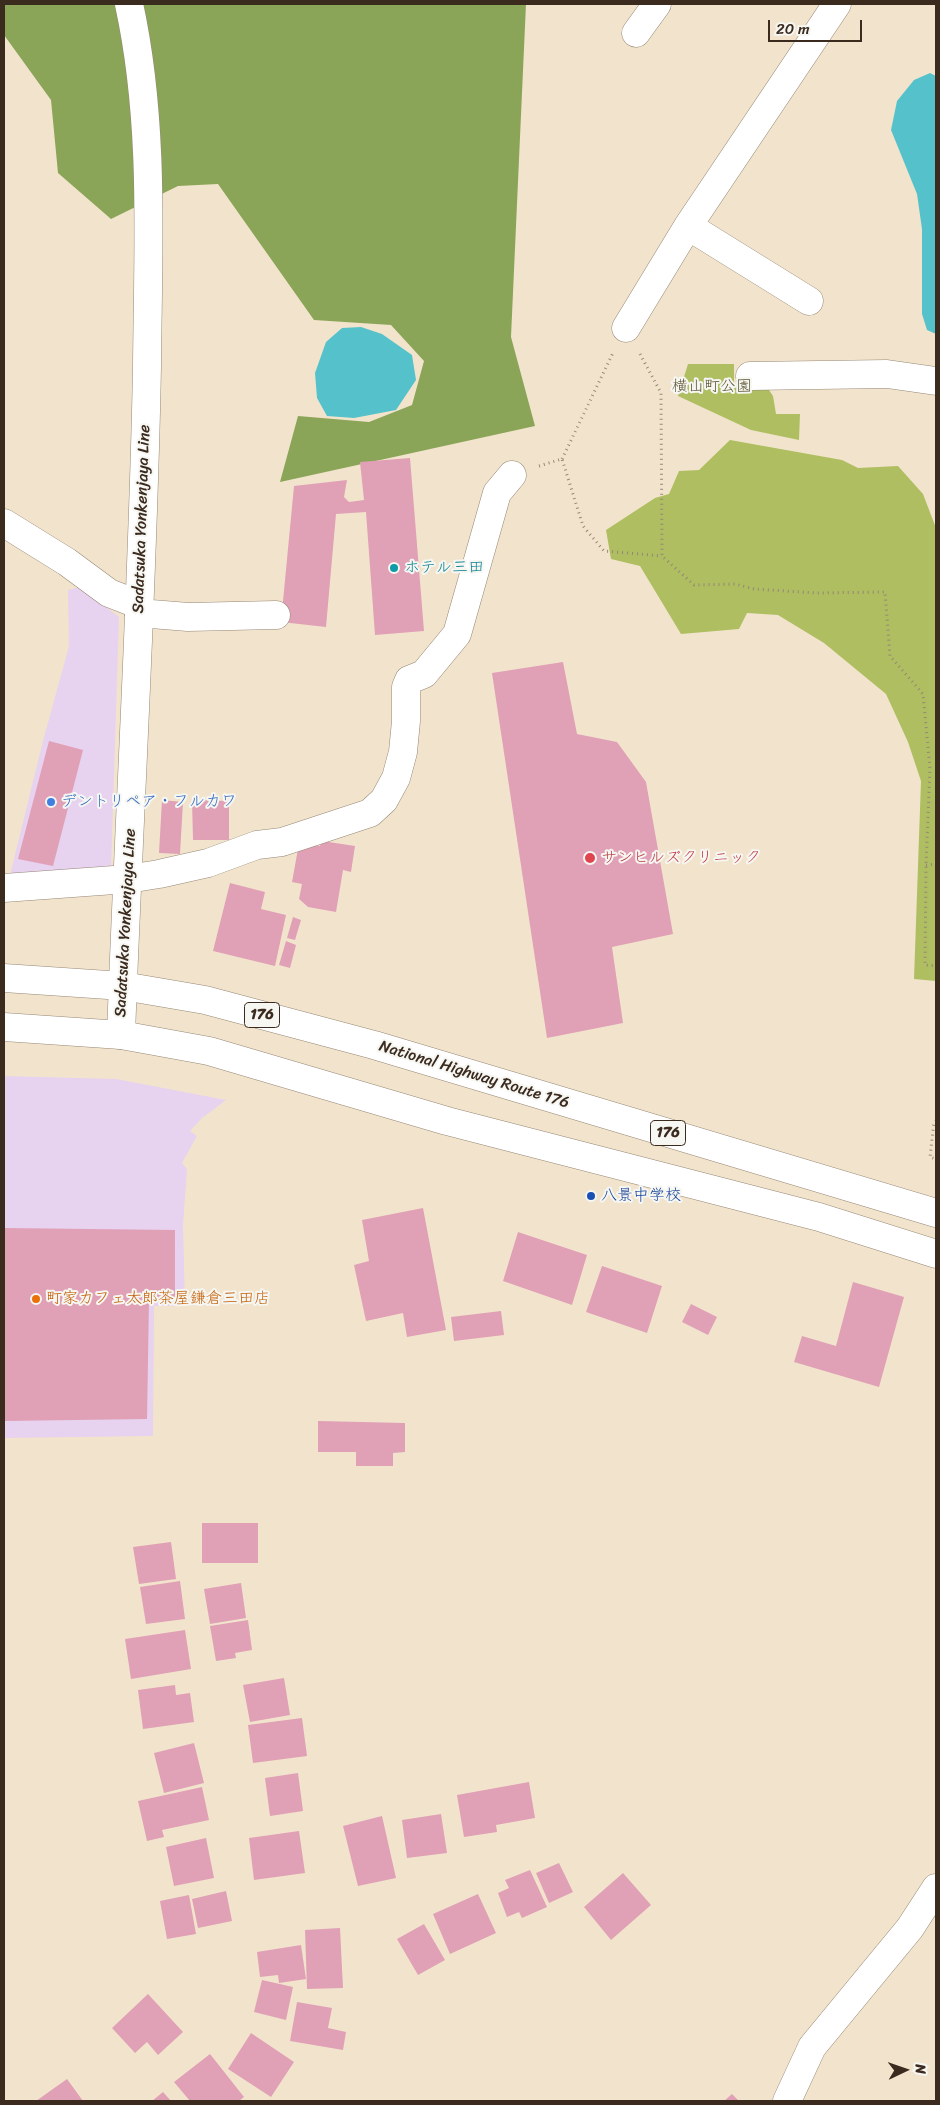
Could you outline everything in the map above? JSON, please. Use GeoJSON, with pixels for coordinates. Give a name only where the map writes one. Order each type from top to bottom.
{"type":"FeatureCollection","features":[{"type":"Feature","properties":{"kind":"main road","name":"Sadatsuka Yonkenjaya Line"},"geometry":{"type":"LineString","coordinates":[[121,1035],[145,480],[149,193],[144,87],[130,4]]}},
{"type":"Feature","properties":{"kind":"main road"},"geometry":{"type":"LineString","coordinates":[[636,33],[657,4]]}},
{"type":"Feature","properties":{"kind":"main road"},"geometry":{"type":"LineString","coordinates":[[626,328],[688,226],[837,4]]}},
{"type":"Feature","properties":{"kind":"main road"},"geometry":{"type":"LineString","coordinates":[[688,226],[809,300]]}},
{"type":"Feature","properties":{"kind":"main road"},"geometry":{"type":"LineString","coordinates":[[750,376],[887,374],[936,381]]}},
{"type":"Feature","properties":{"kind":"main road"},"geometry":{"type":"LineString","coordinates":[[4,888],[128,879],[208,863],[257,846],[282,842],[370,813],[384,800],[396,778],[403,752],[406,721],[406,687],[409,680],[424,674],[457,634],[497,494],[512,475]]}},
{"type":"Feature","properties":{"kind":"main road"},"geometry":{"type":"LineString","coordinates":[[4,523],[67,562],[108,593],[140,609],[188,616],[276,615]]}},
{"type":"Feature","properties":{"kind":"main road","name":"National Highway Route 176"},"geometry":{"type":"LineString","coordinates":[[4,978],[123,986],[205,1000],[374,1045],[936,1213]]}},
{"type":"Feature","properties":{"kind":"main road"},"geometry":{"type":"LineString","coordinates":[[4,1026],[121,1035],[209,1051],[447,1121],[819,1218],[936,1254]]}},
{"type":"Feature","properties":{"kind":"main road"},"geometry":{"type":"LineString","coordinates":[[787,2101],[812,2047],[910,1928],[936,1888]]}},
{"type":"Feature","properties":{"kind":"path"},"geometry":{"type":"LineString","coordinates":[[626,328],[562,459],[583,526],[604,551],[662,556],[694,585],[735,584],[754,588],[816,593],[885,592],[890,656],[923,694],[930,769],[924,965],[936,966]]}},
{"type":"Feature","properties":{"kind":"path"},"geometry":{"type":"LineString","coordinates":[[626,328],[662,393],[662,556]]}},
{"type":"Feature","properties":{"kind":"path"},"geometry":{"type":"LineString","coordinates":[[512,475],[562,459]]}},
{"type":"Feature","properties":{"kind":"path"},"geometry":{"type":"LineString","coordinates":[[926,865],[936,864]]}},
{"type":"Feature","properties":{"kind":"path"},"geometry":{"type":"LineString","coordinates":[[936,1121],[934,1122],[930,1156],[936,1159]]}},
{"type":"Feature","properties":{"kind":"shaded area"},"geometry":{"type":"Polygon","coordinates":[[[80,587],[119,617],[111,869],[9,879],[69,646],[68,590],[80,587]]]}},
{"type":"Feature","properties":{"kind":"shaded area"},"geometry":{"type":"Polygon","coordinates":[[[4,1076],[116,1079],[226,1100],[202,1118],[190,1131],[197,1136],[182,1163],[187,1169],[183,1225],[185,1306],[154,1306],[153,1436],[4,1438],[4,1076]]]}},
{"type":"Feature","properties":{"kind":"green space"},"geometry":{"type":"Polygon","coordinates":[[[4,4],[526,4],[511,337],[535,426],[280,482],[298,416],[369,422],[412,405],[424,361],[391,325],[314,320],[218,184],[178,186],[111,219],[58,173],[51,100],[4,35],[4,4]]]}},
{"type":"Feature","properties":{"kind":"green space","name":"横山町公園"},"geometry":{"type":"Polygon","coordinates":[[[688,364],[734,364],[734,384],[767,387],[773,396],[776,414],[800,414],[799,440],[751,430],[678,396],[688,364]]]}},
{"type":"Feature","properties":{"kind":"green space"},"geometry":{"type":"Polygon","coordinates":[[[730,440],[842,460],[858,468],[898,466],[923,494],[936,528],[936,981],[914,979],[921,781],[908,742],[886,694],[824,643],[778,615],[747,613],[739,629],[681,634],[640,566],[611,559],[606,530],[655,498],[669,494],[679,471],[699,470],[730,440]]]}},
{"type":"Feature","properties":{"kind":"water"},"geometry":{"type":"Polygon","coordinates":[[[930,73],[936,76],[936,334],[927,330],[922,314],[922,229],[917,194],[891,130],[897,101],[914,80],[930,73]]]}},
{"type":"Feature","properties":{"kind":"water"},"geometry":{"type":"Polygon","coordinates":[[[361,327],[382,334],[412,355],[416,380],[396,410],[354,418],[327,416],[317,398],[315,373],[326,342],[342,328],[361,327]]]}},
{"type":"Feature","properties":{"kind":"building","name":"ホテル三田"},"geometry":{"type":"Polygon","coordinates":[[[410,458],[424,631],[375,635],[366,512],[336,514],[326,627],[281,622],[294,486],[347,480],[344,497],[349,502],[364,500],[360,462],[410,458]]]}},
{"type":"Feature","properties":{"kind":"building","name":"サンヒルズクリニック"},"geometry":{"type":"Polygon","coordinates":[[[563,662],[577,734],[617,742],[646,782],[673,934],[612,947],[623,1023],[547,1038],[492,673],[563,662]]]}},
{"type":"Feature","properties":{"kind":"building"},"geometry":{"type":"Polygon","coordinates":[[[49,741],[83,750],[53,866],[18,859],[49,741]]]}},
{"type":"Feature","properties":{"kind":"building"},"geometry":{"type":"Polygon","coordinates":[[[162,800],[183,802],[180,854],[159,853],[162,800]]]}},
{"type":"Feature","properties":{"kind":"building"},"geometry":{"type":"Polygon","coordinates":[[[192,800],[229,801],[229,840],[193,840],[192,800]]]}},
{"type":"Feature","properties":{"kind":"building"},"geometry":{"type":"Polygon","coordinates":[[[322,841],[355,846],[351,872],[343,870],[336,912],[308,907],[299,899],[302,884],[292,882],[298,849],[302,850],[304,846],[310,844],[320,846],[322,841]]]}},
{"type":"Feature","properties":{"kind":"building"},"geometry":{"type":"Polygon","coordinates":[[[230,883],[265,892],[261,909],[286,915],[275,966],[213,951],[230,883]]]}},
{"type":"Feature","properties":{"kind":"building"},"geometry":{"type":"Polygon","coordinates":[[[293,917],[301,920],[295,940],[287,938],[293,917]]]}},
{"type":"Feature","properties":{"kind":"building"},"geometry":{"type":"Polygon","coordinates":[[[286,941],[296,945],[290,968],[279,965],[286,941]]]}},
{"type":"Feature","properties":{"kind":"building"},"geometry":{"type":"Polygon","coordinates":[[[423,1208],[446,1330],[407,1337],[403,1313],[366,1321],[354,1265],[369,1261],[362,1220],[423,1208]]]}},
{"type":"Feature","properties":{"kind":"building"},"geometry":{"type":"Polygon","coordinates":[[[4,1228],[175,1230],[175,1297],[149,1299],[147,1419],[4,1421],[4,1228]]]}},
{"type":"Feature","properties":{"kind":"building"},"geometry":{"type":"Polygon","coordinates":[[[518,1232],[587,1255],[572,1305],[503,1281],[518,1232]]]}},
{"type":"Feature","properties":{"kind":"building"},"geometry":{"type":"Polygon","coordinates":[[[602,1266],[662,1286],[647,1333],[586,1312],[602,1266]]]}},
{"type":"Feature","properties":{"kind":"building"},"geometry":{"type":"Polygon","coordinates":[[[853,1282],[904,1297],[879,1387],[794,1362],[802,1336],[836,1346],[853,1282]]]}},
{"type":"Feature","properties":{"kind":"building"},"geometry":{"type":"Polygon","coordinates":[[[691,1304],[717,1317],[708,1335],[682,1322],[691,1304]]]}},
{"type":"Feature","properties":{"kind":"building"},"geometry":{"type":"Polygon","coordinates":[[[501,1311],[504,1335],[454,1341],[451,1317],[501,1311]]]}},
{"type":"Feature","properties":{"kind":"building"},"geometry":{"type":"Polygon","coordinates":[[[318,1421],[405,1423],[405,1452],[393,1453],[393,1466],[356,1466],[356,1452],[318,1452],[318,1421]]]}},
{"type":"Feature","properties":{"kind":"building"},"geometry":{"type":"Polygon","coordinates":[[[202,1523],[258,1523],[258,1563],[202,1563],[202,1523]]]}},
{"type":"Feature","properties":{"kind":"building"},"geometry":{"type":"Polygon","coordinates":[[[171,1542],[176,1579],[139,1584],[133,1547],[171,1542]]]}},
{"type":"Feature","properties":{"kind":"building"},"geometry":{"type":"Polygon","coordinates":[[[180,1581],[185,1619],[146,1624],[140,1587],[180,1581]]]}},
{"type":"Feature","properties":{"kind":"building"},"geometry":{"type":"Polygon","coordinates":[[[241,1583],[246,1618],[210,1624],[204,1589],[241,1583]]]}},
{"type":"Feature","properties":{"kind":"building"},"geometry":{"type":"Polygon","coordinates":[[[248,1620],[252,1650],[235,1653],[236,1658],[216,1661],[210,1626],[248,1620]]]}},
{"type":"Feature","properties":{"kind":"building"},"geometry":{"type":"Polygon","coordinates":[[[185,1630],[191,1669],[131,1679],[125,1639],[185,1630]]]}},
{"type":"Feature","properties":{"kind":"building"},"geometry":{"type":"Polygon","coordinates":[[[284,1678],[290,1715],[250,1722],[243,1685],[284,1678]]]}},
{"type":"Feature","properties":{"kind":"building"},"geometry":{"type":"Polygon","coordinates":[[[175,1685],[176,1695],[190,1693],[194,1722],[143,1729],[138,1690],[175,1685]]]}},
{"type":"Feature","properties":{"kind":"building"},"geometry":{"type":"Polygon","coordinates":[[[302,1718],[307,1756],[253,1763],[248,1725],[302,1718]]]}},
{"type":"Feature","properties":{"kind":"building"},"geometry":{"type":"Polygon","coordinates":[[[194,1743],[204,1783],[164,1793],[154,1753],[194,1743]]]}},
{"type":"Feature","properties":{"kind":"building"},"geometry":{"type":"Polygon","coordinates":[[[298,1773],[303,1811],[270,1816],[265,1778],[298,1773]]]}},
{"type":"Feature","properties":{"kind":"building"},"geometry":{"type":"Polygon","coordinates":[[[529,1782],[535,1818],[496,1825],[497,1832],[464,1837],[457,1795],[529,1782]]]}},
{"type":"Feature","properties":{"kind":"building"},"geometry":{"type":"Polygon","coordinates":[[[202,1787],[209,1820],[162,1830],[164,1837],[147,1841],[138,1801],[202,1787]]]}},
{"type":"Feature","properties":{"kind":"building"},"geometry":{"type":"Polygon","coordinates":[[[441,1814],[447,1853],[407,1858],[402,1820],[441,1814]]]}},
{"type":"Feature","properties":{"kind":"building"},"geometry":{"type":"Polygon","coordinates":[[[382,1816],[396,1878],[358,1886],[343,1826],[382,1816]]]}},
{"type":"Feature","properties":{"kind":"building"},"geometry":{"type":"Polygon","coordinates":[[[299,1831],[305,1873],[254,1880],[249,1838],[299,1831]]]}},
{"type":"Feature","properties":{"kind":"building"},"geometry":{"type":"Polygon","coordinates":[[[206,1838],[214,1878],[174,1886],[166,1847],[206,1838]]]}},
{"type":"Feature","properties":{"kind":"building"},"geometry":{"type":"Polygon","coordinates":[[[559,1863],[573,1892],[549,1903],[536,1873],[559,1863]]]}},
{"type":"Feature","properties":{"kind":"building"},"geometry":{"type":"Polygon","coordinates":[[[530,1870],[547,1907],[522,1918],[519,1912],[507,1917],[498,1893],[509,1888],[505,1880],[530,1870]]]}},
{"type":"Feature","properties":{"kind":"building"},"geometry":{"type":"Polygon","coordinates":[[[623,1873],[651,1905],[611,1940],[584,1907],[623,1873]]]}},
{"type":"Feature","properties":{"kind":"building"},"geometry":{"type":"Polygon","coordinates":[[[226,1891],[232,1921],[198,1928],[192,1899],[226,1891]]]}},
{"type":"Feature","properties":{"kind":"building"},"geometry":{"type":"Polygon","coordinates":[[[478,1894],[496,1933],[450,1954],[433,1914],[478,1894]]]}},
{"type":"Feature","properties":{"kind":"building"},"geometry":{"type":"Polygon","coordinates":[[[189,1895],[196,1934],[167,1939],[160,1901],[189,1895]]]}},
{"type":"Feature","properties":{"kind":"building"},"geometry":{"type":"Polygon","coordinates":[[[424,1924],[445,1960],[418,1975],[397,1939],[424,1924]]]}},
{"type":"Feature","properties":{"kind":"building"},"geometry":{"type":"Polygon","coordinates":[[[340,1928],[343,1988],[307,1989],[305,1930],[340,1928]]]}},
{"type":"Feature","properties":{"kind":"building"},"geometry":{"type":"Polygon","coordinates":[[[301,1945],[306,1979],[279,1983],[278,1975],[260,1977],[257,1952],[301,1945]]]}},
{"type":"Feature","properties":{"kind":"building"},"geometry":{"type":"Polygon","coordinates":[[[262,1980],[293,1987],[286,2020],[254,2012],[262,1980]]]}},
{"type":"Feature","properties":{"kind":"building"},"geometry":{"type":"Polygon","coordinates":[[[148,1994],[183,2032],[158,2055],[147,2042],[135,2053],[112,2028],[148,1994]]]}},
{"type":"Feature","properties":{"kind":"building"},"geometry":{"type":"Polygon","coordinates":[[[297,2002],[332,2008],[328,2028],[346,2032],[343,2050],[290,2041],[297,2002]]]}},
{"type":"Feature","properties":{"kind":"building"},"geometry":{"type":"Polygon","coordinates":[[[251,2033],[294,2062],[271,2097],[228,2069],[251,2033]]]}},
{"type":"Feature","properties":{"kind":"building"},"geometry":{"type":"Polygon","coordinates":[[[210,2054],[244,2097],[239,2101],[190,2101],[174,2082],[210,2054]]]}},
{"type":"Feature","properties":{"kind":"building"},"geometry":{"type":"Polygon","coordinates":[[[67,2079],[83,2101],[36,2101],[67,2079]]]}},
{"type":"Feature","properties":{"kind":"building"},"geometry":{"type":"Polygon","coordinates":[[[163,2092],[171,2101],[152,2101],[163,2092]]]}},
{"type":"Feature","properties":{"kind":"building"},"geometry":{"type":"Polygon","coordinates":[[[732,2094],[739,2101],[724,2101],[732,2094]]]}},
{"type":"Feature","properties":{"kind":"place","name":"ホテル三田"},"geometry":{"type":"Point","coordinates":[394,568]}},
{"type":"Feature","properties":{"kind":"place","name":"デントリペア・フルカワ"},"geometry":{"type":"Point","coordinates":[51,802]}},
{"type":"Feature","properties":{"kind":"place","name":"サンヒルズクリニック"},"geometry":{"type":"Point","coordinates":[590,858]}},
{"type":"Feature","properties":{"kind":"place","name":"八景中学校"},"geometry":{"type":"Point","coordinates":[591,1196]}},
{"type":"Feature","properties":{"kind":"place","name":"町家カフェ太郎茶屋鎌倉三田店"},"geometry":{"type":"Point","coordinates":[36,1299]}}]}
